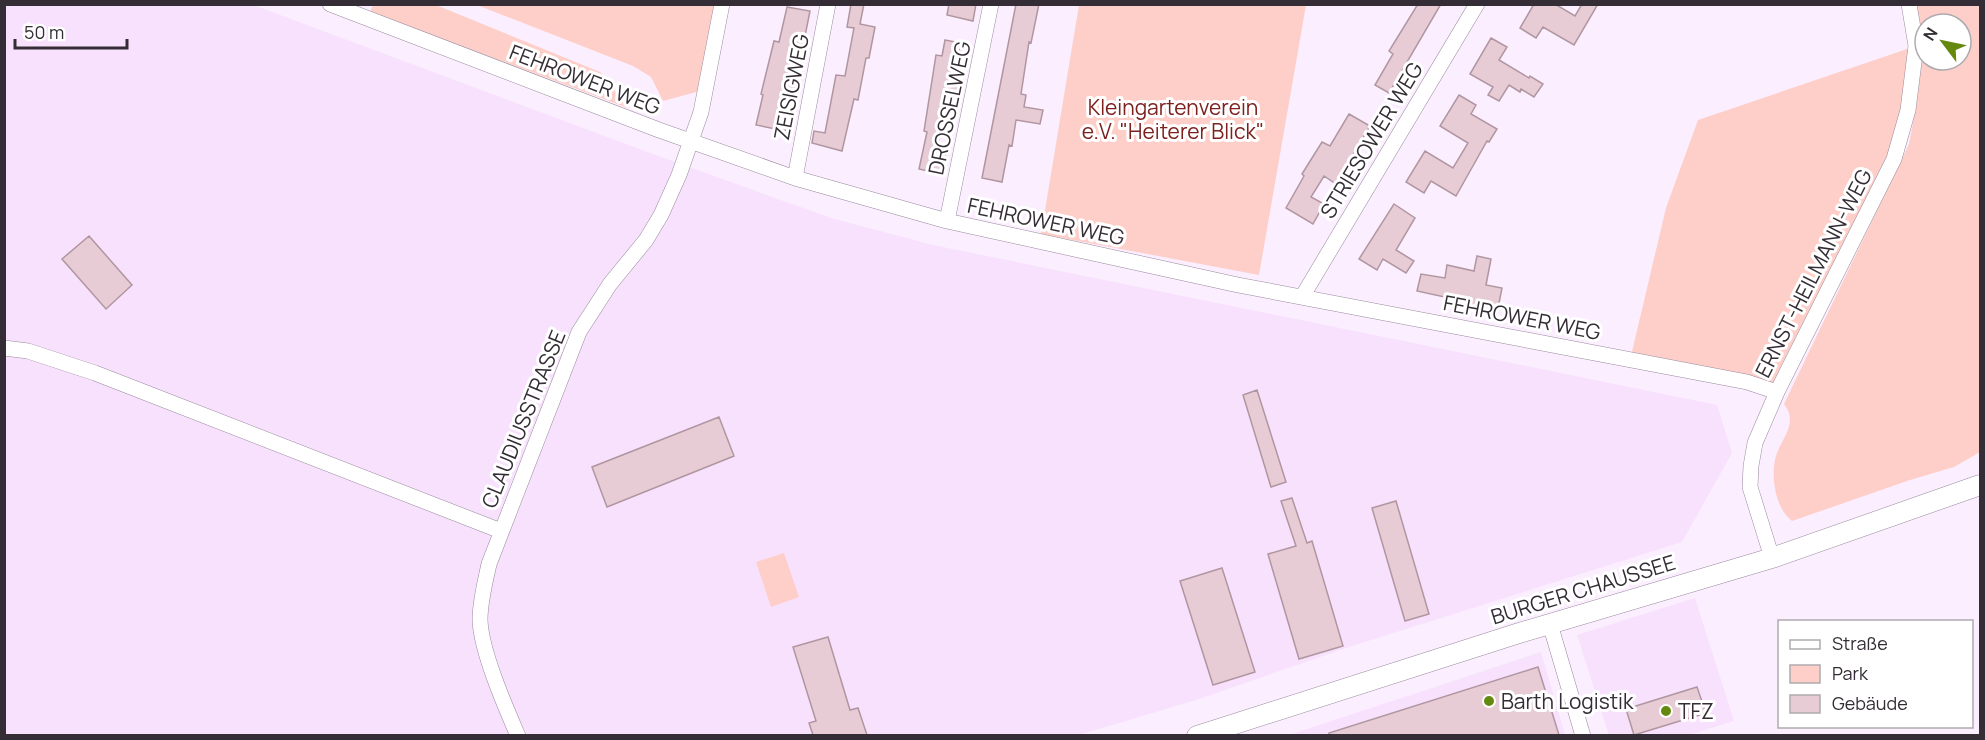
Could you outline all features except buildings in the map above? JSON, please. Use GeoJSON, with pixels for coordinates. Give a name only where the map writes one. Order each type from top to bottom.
{"type":"FeatureCollection","features":[{"type":"Feature","properties":{"kind":"main road","name":"BURGER CHAUSSEE"},"geometry":{"type":"LineString","coordinates":[[1197,735],[1550,624],[1772,558],[1980,485]]}},
{"type":"Feature","properties":{"kind":"street","name":"FEHROWER WEG"},"geometry":{"type":"LineString","coordinates":[[330,4],[795,178],[947,220],[1302,297],[1736,380],[1777,392]]}},
{"type":"Feature","properties":{"kind":"street","name":"CLAUDIUSSTRASSE"},"geometry":{"type":"LineString","coordinates":[[518,735],[484,645],[480,621],[489,564],[579,332],[593,308],[646,240],[661,215],[701,112],[722,4]]}},
{"type":"Feature","properties":{"kind":"street","name":"ZEISIGWEG"},"geometry":{"type":"LineString","coordinates":[[795,178],[828,4]]}},
{"type":"Feature","properties":{"kind":"street","name":"DROSSELWEG"},"geometry":{"type":"LineString","coordinates":[[947,220],[992,4]]}},
{"type":"Feature","properties":{"kind":"street","name":"STRIESOWER WEG"},"geometry":{"type":"LineString","coordinates":[[1302,297],[1477,4]]}},
{"type":"Feature","properties":{"kind":"street","name":"ERNST-HEILMANN-WEG"},"geometry":{"type":"LineString","coordinates":[[1772,558],[1750,487],[1750,466],[1755,442],[1777,392],[1894,159],[1908,110],[1916,46],[1909,4]]}},
{"type":"Feature","properties":{"kind":"street"},"geometry":{"type":"LineString","coordinates":[[4,348],[28,351],[95,373],[501,531]]}},
{"type":"Feature","properties":{"kind":"street"},"geometry":{"type":"LineString","coordinates":[[1550,624],[1583,735]]}},
{"type":"Feature","properties":{"kind":"shaded area"},"geometry":{"type":"Polygon","coordinates":[[[4,5],[253,5],[831,218],[933,245],[1717,405],[1732,453],[1682,542],[1349,647],[1196,700],[1079,735],[5,735],[4,5]]]}},
{"type":"Feature","properties":{"kind":"shaded area"},"geometry":{"type":"Polygon","coordinates":[[[1695,598],[1734,721],[1689,735],[1609,735],[1577,635],[1695,598]]]}},
{"type":"Feature","properties":{"kind":"shaded area","name":"Barth Logistik"},"geometry":{"type":"Polygon","coordinates":[[[1541,652],[1565,735],[1286,736],[1541,652]]]}},
{"type":"Feature","properties":{"kind":"green space"},"geometry":{"type":"Polygon","coordinates":[[[373,5],[436,5],[600,72],[628,108],[370,12],[373,5]]]}},
{"type":"Feature","properties":{"kind":"green space"},"geometry":{"type":"Polygon","coordinates":[[[477,5],[715,5],[700,91],[663,101],[651,77],[633,66],[477,5]]]}},
{"type":"Feature","properties":{"kind":"green space","name":"Kleingartenverein e.V. \"Heiterer Blick\""},"geometry":{"type":"Polygon","coordinates":[[[1079,5],[1306,5],[1259,275],[1041,234],[1079,5]]]}},
{"type":"Feature","properties":{"kind":"green space"},"geometry":{"type":"Polygon","coordinates":[[[1916,5],[1980,5],[1980,452],[1954,467],[1792,521],[1782,509],[1774,485],[1775,460],[1787,432],[1790,418],[1784,404],[1909,144],[1920,72],[1973,72],[1973,12],[1917,12],[1916,5]]]}},
{"type":"Feature","properties":{"kind":"green space"},"geometry":{"type":"Polygon","coordinates":[[[1913,47],[1913,61],[1894,159],[1777,392],[1630,360],[1666,208],[1698,120],[1913,47]]]}},
{"type":"Feature","properties":{"kind":"green space"},"geometry":{"type":"Polygon","coordinates":[[[784,553],[799,597],[771,607],[756,562],[784,553]]]}},
{"type":"Feature","properties":{"kind":"place","name":"Barth Logistik"},"geometry":{"type":"Point","coordinates":[1489,701]}},
{"type":"Feature","properties":{"kind":"place","name":"TFZ"},"geometry":{"type":"Point","coordinates":[1666,711]}}]}
